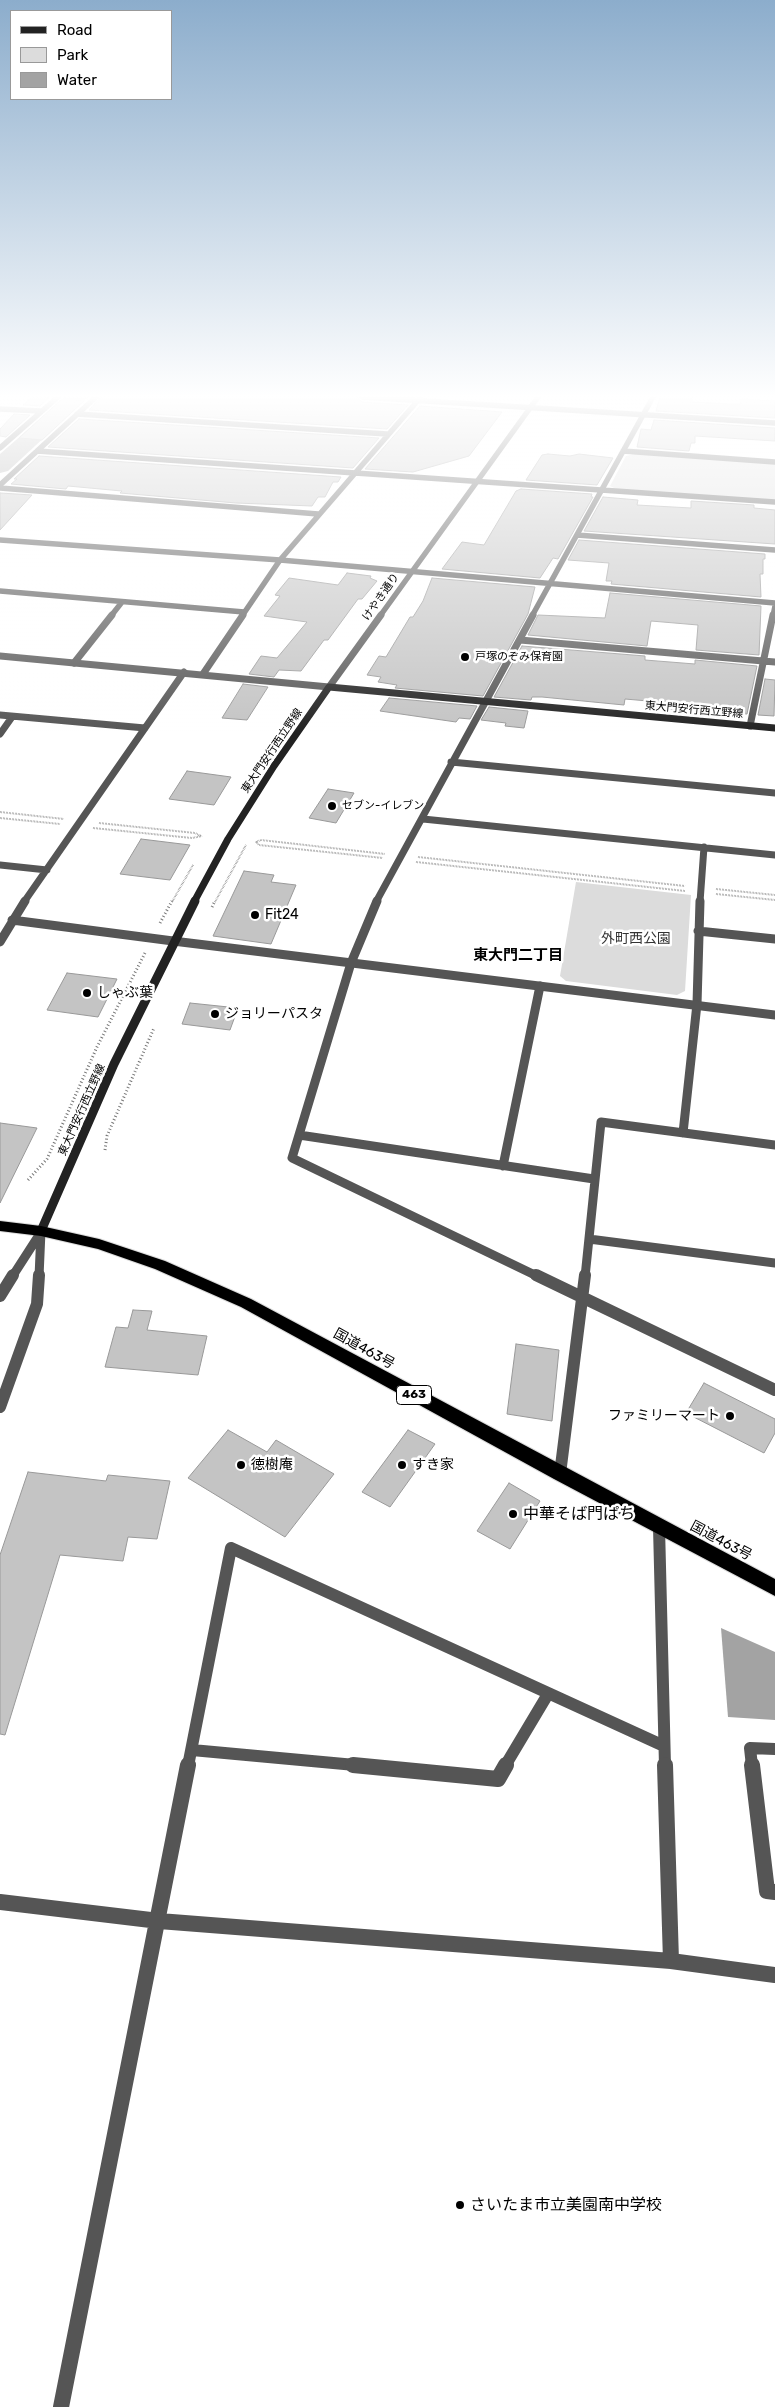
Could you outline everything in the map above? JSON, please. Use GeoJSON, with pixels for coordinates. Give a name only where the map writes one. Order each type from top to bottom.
{"type":"FeatureCollection","features":[{"type":"Feature","properties":{"kind":"highway","name":"国道463号"},"geometry":{"type":"LineString","coordinates":[[0,1226],[42,1231],[99,1244],[160,1265],[246,1303],[560,1474],[775,1588]]}},
{"type":"Feature","properties":{"kind":"main road","name":"東大門安行西立野線"},"geometry":{"type":"LineString","coordinates":[[42,1231],[114,1064],[173,941],[228,839],[274,766],[329,687],[775,728]]}},
{"type":"Feature","properties":{"kind":"street"},"geometry":{"type":"LineString","coordinates":[[263,509],[318,514]]}},
{"type":"Feature","properties":{"kind":"street"},"geometry":{"type":"LineString","coordinates":[[203,674],[280,560],[322,509]]}},
{"type":"Feature","properties":{"kind":"street","name":"けやき通り"},"geometry":{"type":"LineString","coordinates":[[329,687],[456,509]]}},
{"type":"Feature","properties":{"kind":"street"},"geometry":{"type":"LineString","coordinates":[[591,509],[451,762],[423,819],[379,895],[351,964],[292,1158],[775,1390]]}},
{"type":"Feature","properties":{"kind":"street"},"geometry":{"type":"LineString","coordinates":[[577,535],[775,550]]}},
{"type":"Feature","properties":{"kind":"street"},"geometry":{"type":"LineString","coordinates":[[0,540],[280,560],[775,605],[750,726]]}},
{"type":"Feature","properties":{"kind":"street"},"geometry":{"type":"LineString","coordinates":[[0,592],[244,612]]}},
{"type":"Feature","properties":{"kind":"street"},"geometry":{"type":"LineString","coordinates":[[74,663],[122,602]]}},
{"type":"Feature","properties":{"kind":"street"},"geometry":{"type":"LineString","coordinates":[[520,640],[775,662]]}},
{"type":"Feature","properties":{"kind":"street"},"geometry":{"type":"LineString","coordinates":[[0,656],[329,687]]}},
{"type":"Feature","properties":{"kind":"street"},"geometry":{"type":"LineString","coordinates":[[0,942],[12,920],[184,672]]}},
{"type":"Feature","properties":{"kind":"street"},"geometry":{"type":"LineString","coordinates":[[0,715],[145,728]]}},
{"type":"Feature","properties":{"kind":"street"},"geometry":{"type":"LineString","coordinates":[[0,734],[12,717]]}},
{"type":"Feature","properties":{"kind":"street"},"geometry":{"type":"LineString","coordinates":[[451,762],[775,793]]}},
{"type":"Feature","properties":{"kind":"street"},"geometry":{"type":"LineString","coordinates":[[423,819],[775,855]]}},
{"type":"Feature","properties":{"kind":"street"},"geometry":{"type":"LineString","coordinates":[[684,1133],[697,1004],[698,931],[704,847]]}},
{"type":"Feature","properties":{"kind":"street"},"geometry":{"type":"LineString","coordinates":[[0,865],[47,870]]}},
{"type":"Feature","properties":{"kind":"street"},"geometry":{"type":"LineString","coordinates":[[12,920],[351,964],[697,1004],[775,1015]]}},
{"type":"Feature","properties":{"kind":"street"},"geometry":{"type":"LineString","coordinates":[[698,931],[775,940]]}},
{"type":"Feature","properties":{"kind":"street"},"geometry":{"type":"LineString","coordinates":[[503,1166],[540,986]]}},
{"type":"Feature","properties":{"kind":"street"},"geometry":{"type":"LineString","coordinates":[[560,1474],[584,1298],[601,1122],[775,1145]]}},
{"type":"Feature","properties":{"kind":"street"},"geometry":{"type":"LineString","coordinates":[[299,1135],[594,1179]]}},
{"type":"Feature","properties":{"kind":"street"},"geometry":{"type":"LineString","coordinates":[[0,1296],[42,1231]]}},
{"type":"Feature","properties":{"kind":"street"},"geometry":{"type":"LineString","coordinates":[[0,1407],[37,1304],[42,1231]]}},
{"type":"Feature","properties":{"kind":"street"},"geometry":{"type":"LineString","coordinates":[[589,1239],[775,1264]]}},
{"type":"Feature","properties":{"kind":"street"},"geometry":{"type":"LineString","coordinates":[[660,1527],[664,1746],[671,1961]]}},
{"type":"Feature","properties":{"kind":"street"},"geometry":{"type":"LineString","coordinates":[[62,2407],[231,1548],[664,1746]]}},
{"type":"Feature","properties":{"kind":"street"},"geometry":{"type":"LineString","coordinates":[[192,1750],[498,1779],[548,1694]]}},
{"type":"Feature","properties":{"kind":"street"},"geometry":{"type":"LineString","coordinates":[[775,1749],[750,1748],[767,1891],[775,1892]]}},
{"type":"Feature","properties":{"kind":"street"},"geometry":{"type":"LineString","coordinates":[[0,1902],[159,1921],[671,1961],[775,1975]]}},
{"type":"Feature","properties":{"kind":"path"},"geometry":{"type":"LineString","coordinates":[[0,812],[65,819]]}},
{"type":"Feature","properties":{"kind":"path"},"geometry":{"type":"LineString","coordinates":[[0,818],[61,824]]}},
{"type":"Feature","properties":{"kind":"path"},"geometry":{"type":"LineString","coordinates":[[88,827],[192,838],[202,836],[195,833],[91,822]]}},
{"type":"Feature","properties":{"kind":"path"},"geometry":{"type":"LineString","coordinates":[[209,913],[248,841]]}},
{"type":"Feature","properties":{"kind":"path"},"geometry":{"type":"LineString","coordinates":[[256,842],[259,845],[382,859],[390,856]]}},
{"type":"Feature","properties":{"kind":"path"},"geometry":{"type":"LineString","coordinates":[[410,856],[690,886]]}},
{"type":"Feature","properties":{"kind":"path"},"geometry":{"type":"LineString","coordinates":[[407,861],[690,891]]}},
{"type":"Feature","properties":{"kind":"path"},"geometry":{"type":"LineString","coordinates":[[712,888],[775,895]]}},
{"type":"Feature","properties":{"kind":"path"},"geometry":{"type":"LineString","coordinates":[[711,893],[775,900]]}},
{"type":"Feature","properties":{"kind":"path"},"geometry":{"type":"LineString","coordinates":[[105,1150],[107,1136],[154,1027]]}},
{"type":"Feature","properties":{"kind":"green space","name":"外町西公園"},"geometry":{"type":"Polygon","coordinates":[[[576,882],[691,895],[685,991],[677,995],[566,981],[560,976],[576,882]]]}},
{"type":"Feature","properties":{"kind":"water"},"geometry":{"type":"Polygon","coordinates":[[[721,1628],[775,1652],[775,1720],[728,1717],[721,1628]]]}},
{"type":"Feature","properties":{"kind":"building"},"geometry":{"type":"Polygon","coordinates":[[[0,509],[19,509],[0,530],[0,509]]]}},
{"type":"Feature","properties":{"kind":"building"},"geometry":{"type":"Polygon","coordinates":[[[505,509],[586,509],[558,559],[553,558],[540,578],[442,569],[462,542],[484,545],[505,509]]]}},
{"type":"Feature","properties":{"kind":"building"},"geometry":{"type":"Polygon","coordinates":[[[596,509],[775,510],[775,544],[584,531],[596,509]]]}},
{"type":"Feature","properties":{"kind":"building"},"geometry":{"type":"Polygon","coordinates":[[[579,540],[765,554],[763,574],[760,574],[761,597],[611,584],[612,581],[606,581],[609,563],[568,560],[579,540]]]}},
{"type":"Feature","properties":{"kind":"building"},"geometry":{"type":"Polygon","coordinates":[[[347,573],[371,576],[370,578],[377,581],[362,599],[358,599],[328,640],[324,640],[301,671],[279,670],[274,677],[249,674],[261,656],[277,658],[307,622],[264,616],[280,596],[275,595],[289,578],[338,585],[347,573]]]}},
{"type":"Feature","properties":{"kind":"building"},"geometry":{"type":"Polygon","coordinates":[[[432,578],[535,587],[528,614],[483,696],[395,688],[397,685],[378,682],[381,677],[367,675],[379,656],[386,657],[410,617],[413,617],[423,601],[432,578]]]}},
{"type":"Feature","properties":{"kind":"building"},"geometry":{"type":"Polygon","coordinates":[[[610,593],[761,606],[759,655],[696,650],[698,625],[651,621],[647,646],[528,635],[538,615],[605,618],[610,593]]]}},
{"type":"Feature","properties":{"kind":"building"},"geometry":{"type":"Polygon","coordinates":[[[522,646],[645,656],[645,660],[695,664],[695,660],[757,666],[747,714],[670,709],[671,703],[625,699],[624,705],[542,697],[532,697],[531,700],[494,697],[522,646]]]}},
{"type":"Feature","properties":{"kind":"building"},"geometry":{"type":"Polygon","coordinates":[[[765,679],[775,680],[774,716],[758,715],[765,679]]]}},
{"type":"Feature","properties":{"kind":"building"},"geometry":{"type":"Polygon","coordinates":[[[243,684],[268,687],[247,720],[222,718],[243,684]]]}},
{"type":"Feature","properties":{"kind":"building"},"geometry":{"type":"Polygon","coordinates":[[[389,698],[477,706],[470,719],[459,718],[456,722],[380,711],[389,698]]]}},
{"type":"Feature","properties":{"kind":"building"},"geometry":{"type":"Polygon","coordinates":[[[489,707],[528,711],[524,728],[505,726],[506,723],[481,720],[489,707]]]}},
{"type":"Feature","properties":{"kind":"building"},"geometry":{"type":"Polygon","coordinates":[[[187,771],[231,777],[214,805],[169,799],[187,771]]]}},
{"type":"Feature","properties":{"kind":"building","name":"セブン-イレブン"},"geometry":{"type":"Polygon","coordinates":[[[328,789],[354,793],[336,823],[309,818],[328,789]]]}},
{"type":"Feature","properties":{"kind":"building"},"geometry":{"type":"Polygon","coordinates":[[[141,839],[190,845],[170,880],[120,874],[141,839]]]}},
{"type":"Feature","properties":{"kind":"building"},"geometry":{"type":"Polygon","coordinates":[[[244,871],[274,875],[271,882],[296,885],[271,944],[213,936],[244,871]]]}},
{"type":"Feature","properties":{"kind":"building"},"geometry":{"type":"Polygon","coordinates":[[[67,973],[117,979],[98,1017],[47,1010],[67,973]]]}},
{"type":"Feature","properties":{"kind":"building"},"geometry":{"type":"Polygon","coordinates":[[[190,1003],[238,1008],[230,1030],[182,1024],[190,1003]]]}},
{"type":"Feature","properties":{"kind":"building"},"geometry":{"type":"Polygon","coordinates":[[[0,1123],[37,1128],[0,1203],[0,1123]]]}},
{"type":"Feature","properties":{"kind":"building"},"geometry":{"type":"Polygon","coordinates":[[[133,1310],[152,1311],[147,1330],[207,1336],[198,1375],[105,1367],[116,1327],[128,1328],[133,1310]]]}},
{"type":"Feature","properties":{"kind":"building"},"geometry":{"type":"Polygon","coordinates":[[[516,1344],[559,1350],[552,1421],[507,1414],[516,1344]]]}},
{"type":"Feature","properties":{"kind":"building","name":"ファミリーマート"},"geometry":{"type":"Polygon","coordinates":[[[704,1383],[775,1419],[775,1433],[764,1453],[686,1413],[704,1383]]]}},
{"type":"Feature","properties":{"kind":"building"},"geometry":{"type":"Polygon","coordinates":[[[228,1430],[267,1452],[276,1440],[334,1474],[285,1537],[188,1478],[228,1430]]]}},
{"type":"Feature","properties":{"kind":"building"},"geometry":{"type":"Polygon","coordinates":[[[408,1430],[435,1444],[390,1507],[362,1492],[408,1430]]]}},
{"type":"Feature","properties":{"kind":"building"},"geometry":{"type":"Polygon","coordinates":[[[28,1472],[106,1481],[108,1475],[170,1481],[157,1539],[128,1537],[123,1561],[60,1555],[5,1735],[0,1734],[0,1555],[28,1472]]]}},
{"type":"Feature","properties":{"kind":"building"},"geometry":{"type":"Polygon","coordinates":[[[509,1483],[540,1501],[510,1549],[477,1531],[509,1483]]]}},
{"type":"Feature","properties":{"kind":"place","name":"戸塚のぞみ保育園"},"geometry":{"type":"Point","coordinates":[465,657]}},
{"type":"Feature","properties":{"kind":"place","name":"セブン-イレブン"},"geometry":{"type":"Point","coordinates":[332,806]}},
{"type":"Feature","properties":{"kind":"place","name":"Fit24"},"geometry":{"type":"Point","coordinates":[255,915]}},
{"type":"Feature","properties":{"kind":"place","name":"しゃぶ葉"},"geometry":{"type":"Point","coordinates":[87,993]}},
{"type":"Feature","properties":{"kind":"place","name":"ジョリーパスタ"},"geometry":{"type":"Point","coordinates":[215,1014]}},
{"type":"Feature","properties":{"kind":"place","name":"ファミリーマート"},"geometry":{"type":"Point","coordinates":[730,1416]}},
{"type":"Feature","properties":{"kind":"place","name":"徳樹庵"},"geometry":{"type":"Point","coordinates":[241,1465]}},
{"type":"Feature","properties":{"kind":"place","name":"すき家"},"geometry":{"type":"Point","coordinates":[402,1465]}},
{"type":"Feature","properties":{"kind":"place","name":"中華そば門ぱち"},"geometry":{"type":"Point","coordinates":[513,1514]}},
{"type":"Feature","properties":{"kind":"place","name":"さいたま市立美園南中学校"},"geometry":{"type":"Point","coordinates":[460,2205]}},
{"type":"Feature","properties":{"kind":"district","name":"東大門二丁目"},"geometry":{"type":"Point","coordinates":[518,956]}}]}
